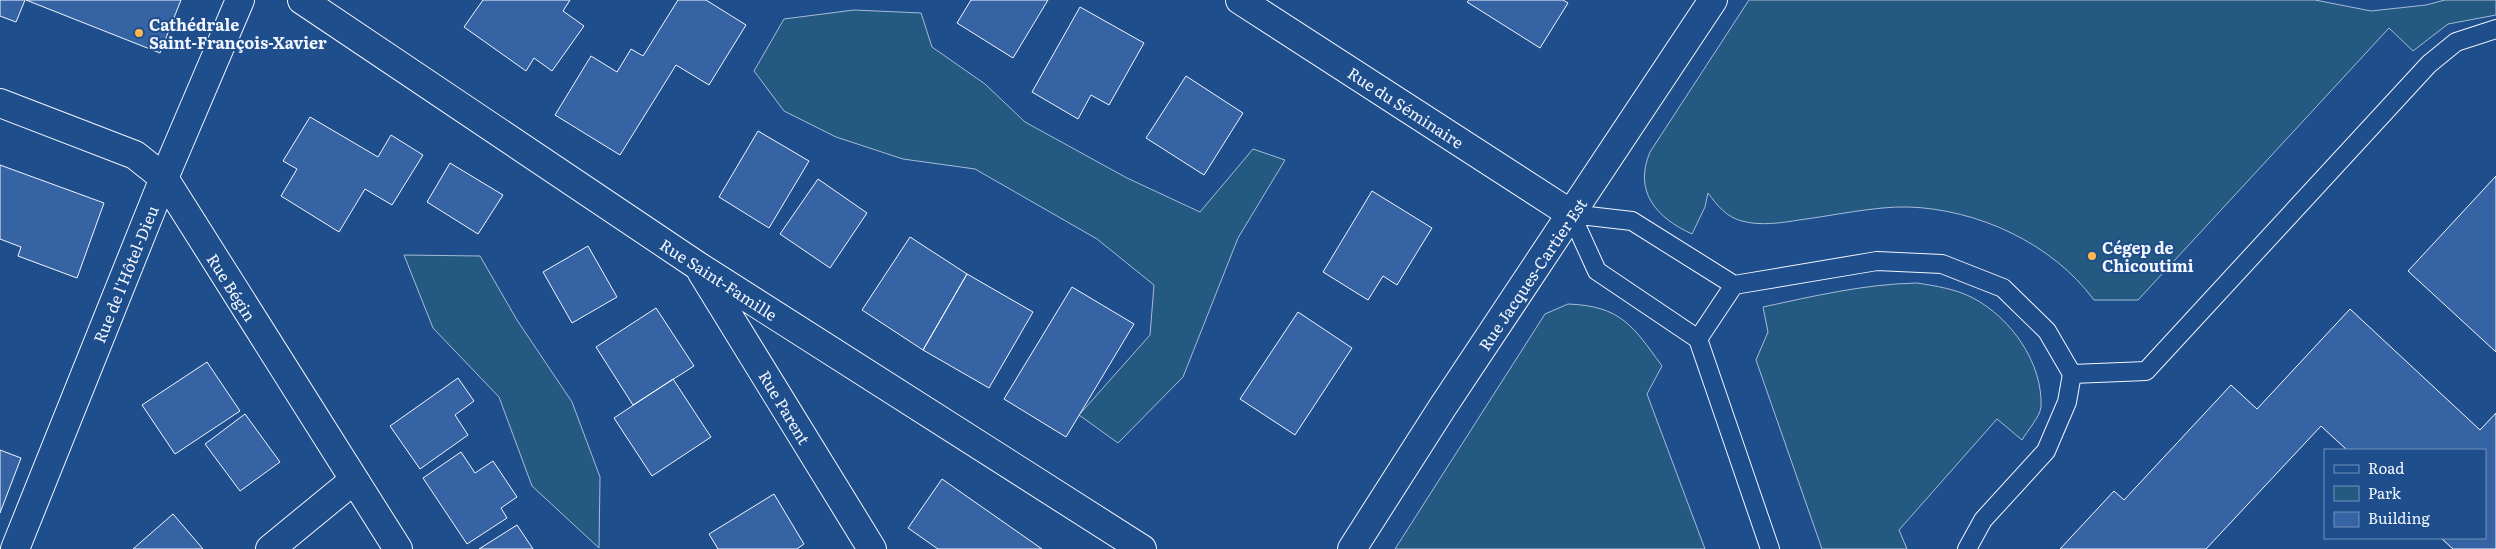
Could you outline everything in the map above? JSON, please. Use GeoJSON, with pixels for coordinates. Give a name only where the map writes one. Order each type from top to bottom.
{"type":"FeatureCollection","features":[{"type":"Feature","properties":{"kind":"street","name":"Rue de l'Hôtel-Dieu"},"geometry":{"type":"LineString","coordinates":[[15,549],[164,178],[240,0]]}},
{"type":"Feature","properties":{"kind":"street","name":"Rue Saint-Famille"},"geometry":{"type":"LineString","coordinates":[[302,0],[698,266],[1142,549]]}},
{"type":"Feature","properties":{"kind":"street","name":"Rue du Séminaire"},"geometry":{"type":"LineString","coordinates":[[1240,0],[1571,214]]}},
{"type":"Feature","properties":{"kind":"street","name":"Rue Jacques-Cartier Est"},"geometry":{"type":"LineString","coordinates":[[1352,549],[1713,0]]}},
{"type":"Feature","properties":{"kind":"street","name":"Rue Bégin"},"geometry":{"type":"LineString","coordinates":[[0,103],[135,155],[164,178],[398,549]]}},
{"type":"Feature","properties":{"kind":"street","name":"Rue Parent"},"geometry":{"type":"LineString","coordinates":[[698,266],[872,549]]}},
{"type":"Feature","properties":{"kind":"street"},"geometry":{"type":"LineString","coordinates":[[270,549],[354,480]]}},
{"type":"Feature","properties":{"kind":"lane"},"geometry":{"type":"LineString","coordinates":[[2072,374],[2146,371],[2429,64],[2456,42],[2496,29]]}},
{"type":"Feature","properties":{"kind":"lane"},"geometry":{"type":"LineString","coordinates":[[1571,214],[1632,221],[1734,285],[1877,261],[1942,264],[2002,288],[2047,331],[2072,374],[2067,402],[2046,451],[1983,520],[1967,549]]}},
{"type":"Feature","properties":{"kind":"lane"},"geometry":{"type":"LineString","coordinates":[[1571,214],[1597,271],[1698,339],[1770,549]]}},
{"type":"Feature","properties":{"kind":"lane"},"geometry":{"type":"LineString","coordinates":[[1698,339],[1734,285]]}},
{"type":"Feature","properties":{"kind":"green space"},"geometry":{"type":"Polygon","coordinates":[[[1749,0],[2315,0],[2371,11],[2426,5],[2445,0],[2496,0],[2496,15],[2448,24],[2413,51],[2389,28],[2138,300],[2094,300],[2077,280],[2035,246],[1986,222],[1934,209],[1882,208],[1770,224],[1742,221],[1731,217],[1718,206],[1708,193],[1705,207],[1692,234],[1668,220],[1659,212],[1647,191],[1644,179],[1645,166],[1650,152],[1749,0]]]}},
{"type":"Feature","properties":{"kind":"green space"},"geometry":{"type":"Polygon","coordinates":[[[854,10],[921,13],[932,47],[985,84],[1025,122],[1127,178],[1200,212],[1253,149],[1285,160],[1238,238],[1183,377],[1118,443],[1079,415],[1150,335],[1154,285],[1097,239],[975,169],[903,159],[836,137],[784,111],[754,71],[784,19],[854,10]]]}},
{"type":"Feature","properties":{"kind":"green space"},"geometry":{"type":"Polygon","coordinates":[[[404,255],[480,256],[517,320],[572,402],[600,477],[599,548],[532,486],[499,397],[433,328],[404,255]]]}},
{"type":"Feature","properties":{"kind":"green space"},"geometry":{"type":"Polygon","coordinates":[[[1917,283],[1960,292],[1973,298],[2000,317],[2022,344],[2037,374],[2040,391],[2040,411],[2022,440],[1997,419],[1899,530],[1907,549],[1822,549],[1756,360],[1768,332],[1763,307],[1859,288],[1917,283]]]}},
{"type":"Feature","properties":{"kind":"green space"},"geometry":{"type":"Polygon","coordinates":[[[1568,304],[1601,309],[1624,321],[1643,340],[1662,366],[1647,394],[1705,549],[1395,549],[1545,314],[1568,304]]]}},
{"type":"Feature","properties":{"kind":"building"},"geometry":{"type":"Polygon","coordinates":[[[0,0],[25,0],[16,22],[0,16],[0,0]]]}},
{"type":"Feature","properties":{"kind":"building","name":"Cathédrale Saint-François-Xavier"},"geometry":{"type":"Polygon","coordinates":[[[26,0],[181,0],[160,53],[26,0]]]}},
{"type":"Feature","properties":{"kind":"building"},"geometry":{"type":"Polygon","coordinates":[[[483,0],[570,0],[563,11],[584,26],[552,71],[534,58],[526,71],[464,27],[483,0]]]}},
{"type":"Feature","properties":{"kind":"building"},"geometry":{"type":"Polygon","coordinates":[[[678,0],[706,0],[746,25],[709,85],[676,65],[620,155],[555,115],[591,56],[617,72],[631,49],[643,56],[678,0]]]}},
{"type":"Feature","properties":{"kind":"building"},"geometry":{"type":"Polygon","coordinates":[[[971,0],[1048,0],[1013,58],[957,23],[971,0]]]}},
{"type":"Feature","properties":{"kind":"building"},"geometry":{"type":"Polygon","coordinates":[[[1469,0],[1563,0],[1568,3],[1540,48],[1467,2],[1469,0]]]}},
{"type":"Feature","properties":{"kind":"building"},"geometry":{"type":"Polygon","coordinates":[[[1080,7],[1144,43],[1109,105],[1091,95],[1078,119],[1032,92],[1080,7]]]}},
{"type":"Feature","properties":{"kind":"building"},"geometry":{"type":"Polygon","coordinates":[[[1186,76],[1243,113],[1204,175],[1146,138],[1186,76]]]}},
{"type":"Feature","properties":{"kind":"building"},"geometry":{"type":"Polygon","coordinates":[[[310,117],[378,157],[391,135],[423,155],[392,205],[365,189],[339,232],[281,196],[297,169],[283,161],[310,117]]]}},
{"type":"Feature","properties":{"kind":"building"},"geometry":{"type":"Polygon","coordinates":[[[758,131],[809,161],[769,228],[719,197],[758,131]]]}},
{"type":"Feature","properties":{"kind":"building"},"geometry":{"type":"Polygon","coordinates":[[[450,163],[503,195],[478,234],[427,202],[450,163]]]}},
{"type":"Feature","properties":{"kind":"building"},"geometry":{"type":"Polygon","coordinates":[[[0,165],[104,203],[77,278],[18,256],[21,247],[0,239],[0,165]]]}},
{"type":"Feature","properties":{"kind":"building"},"geometry":{"type":"Polygon","coordinates":[[[2496,176],[2496,352],[2408,271],[2496,176]]]}},
{"type":"Feature","properties":{"kind":"building"},"geometry":{"type":"Polygon","coordinates":[[[818,179],[867,213],[830,268],[780,234],[818,179]]]}},
{"type":"Feature","properties":{"kind":"building"},"geometry":{"type":"Polygon","coordinates":[[[1372,191],[1432,228],[1397,285],[1383,276],[1368,300],[1323,272],[1372,191]]]}},
{"type":"Feature","properties":{"kind":"building"},"geometry":{"type":"Polygon","coordinates":[[[910,237],[967,274],[923,350],[862,310],[910,237]]]}},
{"type":"Feature","properties":{"kind":"building"},"geometry":{"type":"Polygon","coordinates":[[[588,246],[617,297],[572,323],[543,272],[588,246]]]}},
{"type":"Feature","properties":{"kind":"building"},"geometry":{"type":"Polygon","coordinates":[[[967,274],[1033,312],[989,388],[923,350],[967,274]]]}},
{"type":"Feature","properties":{"kind":"building"},"geometry":{"type":"Polygon","coordinates":[[[1072,287],[1134,324],[1066,437],[1004,399],[1072,287]]]}},
{"type":"Feature","properties":{"kind":"building"},"geometry":{"type":"Polygon","coordinates":[[[656,308],[694,366],[633,405],[596,347],[656,308]]]}},
{"type":"Feature","properties":{"kind":"building"},"geometry":{"type":"Polygon","coordinates":[[[2350,309],[2480,430],[2496,413],[2496,549],[2453,549],[2442,539],[2486,539],[2486,449],[2346,449],[2321,426],[2206,549],[2060,549],[2114,491],[2124,500],[2231,385],[2257,409],[2350,309]]]}},
{"type":"Feature","properties":{"kind":"building"},"geometry":{"type":"Polygon","coordinates":[[[1298,312],[1352,348],[1295,435],[1240,399],[1298,312]]]}},
{"type":"Feature","properties":{"kind":"building"},"geometry":{"type":"Polygon","coordinates":[[[207,362],[240,411],[175,454],[142,405],[207,362]]]}},
{"type":"Feature","properties":{"kind":"building"},"geometry":{"type":"Polygon","coordinates":[[[458,378],[474,401],[455,415],[468,435],[420,469],[390,426],[458,378]]]}},
{"type":"Feature","properties":{"kind":"building"},"geometry":{"type":"Polygon","coordinates":[[[673,379],[711,437],[652,476],[614,418],[673,379]]]}},
{"type":"Feature","properties":{"kind":"building"},"geometry":{"type":"Polygon","coordinates":[[[245,414],[280,462],[240,491],[205,444],[245,414]]]}},
{"type":"Feature","properties":{"kind":"building"},"geometry":{"type":"Polygon","coordinates":[[[0,450],[21,458],[0,513],[0,450]]]}},
{"type":"Feature","properties":{"kind":"building"},"geometry":{"type":"Polygon","coordinates":[[[461,452],[475,473],[493,461],[517,497],[501,508],[507,518],[467,544],[423,478],[461,452]]]}},
{"type":"Feature","properties":{"kind":"building"},"geometry":{"type":"Polygon","coordinates":[[[942,479],[1042,549],[938,549],[908,528],[942,479]]]}},
{"type":"Feature","properties":{"kind":"building"},"geometry":{"type":"Polygon","coordinates":[[[774,494],[804,544],[797,549],[718,549],[709,534],[774,494]]]}},
{"type":"Feature","properties":{"kind":"building"},"geometry":{"type":"Polygon","coordinates":[[[173,514],[203,549],[133,549],[173,514]]]}},
{"type":"Feature","properties":{"kind":"building"},"geometry":{"type":"Polygon","coordinates":[[[517,525],[533,549],[479,549],[517,525]]]}},
{"type":"Feature","properties":{"kind":"place","name":"Cathédrale Saint-François-Xavier"},"geometry":{"type":"Point","coordinates":[139,33]}},
{"type":"Feature","properties":{"kind":"place","name":"Cégep de Chicoutimi"},"geometry":{"type":"Point","coordinates":[2092,256]}}]}
